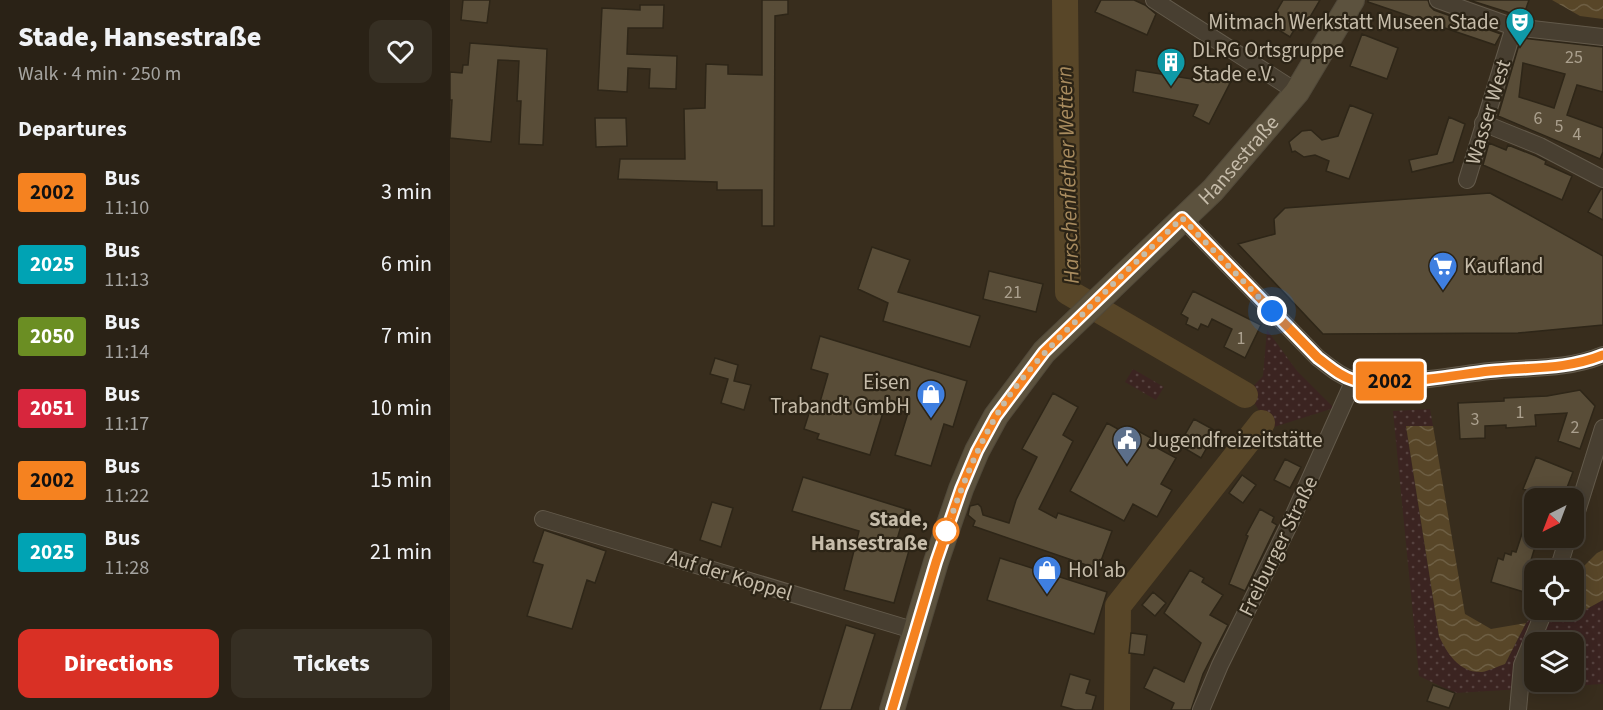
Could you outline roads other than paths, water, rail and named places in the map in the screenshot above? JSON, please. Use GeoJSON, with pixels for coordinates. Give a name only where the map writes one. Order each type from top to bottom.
{"type":"FeatureCollection","features":[{"type":"Feature","properties":{"kind":"main road","name":"Hansestraße"},"geometry":{"type":"LineString","coordinates":[[892,710],[944,537],[977,451],[996,416],[1044,352],[1213,190],[1297,92],[1352,0]]}},
{"type":"Feature","properties":{"kind":"street"},"geometry":{"type":"LineString","coordinates":[[1154,0],[1297,92]]}},
{"type":"Feature","properties":{"kind":"street"},"geometry":{"type":"LineString","coordinates":[[1437,0],[1515,27],[1603,37]]}},
{"type":"Feature","properties":{"kind":"street","name":"Wasser West"},"geometry":{"type":"LineString","coordinates":[[1467,180],[1515,27]]}},
{"type":"Feature","properties":{"kind":"street"},"geometry":{"type":"LineString","coordinates":[[1483,123],[1540,146],[1603,179]]}},
{"type":"Feature","properties":{"kind":"street"},"geometry":{"type":"LineString","coordinates":[[1182,218],[1318,358],[1342,376],[1354,380],[1381,382],[1537,369],[1592,360],[1603,355]]}},
{"type":"Feature","properties":{"kind":"street","name":"Freiburger Straße"},"geometry":{"type":"LineString","coordinates":[[1201,710],[1220,665],[1291,521],[1354,380]]}},
{"type":"Feature","properties":{"kind":"street"},"geometry":{"type":"LineString","coordinates":[[1584,489],[1603,428]]}},
{"type":"Feature","properties":{"kind":"street","name":"Auf der Koppel"},"geometry":{"type":"LineString","coordinates":[[543,519],[916,631]]}},
{"type":"Feature","properties":{"kind":"street"},"geometry":{"type":"LineString","coordinates":[[1518,710],[1522,665],[1540,620]]}},
{"type":"Feature","properties":{"kind":"water"},"geometry":{"type":"Polygon","coordinates":[[[1552,0],[1603,0],[1603,19],[1580,16],[1552,0]]]}},
{"type":"Feature","properties":{"kind":"water"},"geometry":{"type":"Polygon","coordinates":[[[1406,426],[1433,426],[1465,614],[1491,629],[1526,623],[1505,664],[1482,672],[1460,666],[1450,655],[1439,636],[1406,426]]]}},
{"type":"Feature","properties":{"kind":"water"},"geometry":{"type":"Polygon","coordinates":[[[1603,550],[1603,600],[1584,610],[1584,566],[1603,550]]]}},
{"type":"Feature","properties":{"kind":"waterway","name":"Harschenflether Wettern"},"geometry":{"type":"LineString","coordinates":[[1065,0],[1068,292],[1245,395]]}},
{"type":"Feature","properties":{"kind":"waterway","name":"Harschenflether Wettern"},"geometry":{"type":"LineString","coordinates":[[1117,710],[1118,606],[1262,423]]}},
{"type":"Feature","properties":{"kind":"place","name":"Mitmach Werkstatt Museen Stade"},"geometry":{"type":"Point","coordinates":[1520,48]}},
{"type":"Feature","properties":{"kind":"place","name":"DLRG Ortsgruppe Stade e.V."},"geometry":{"type":"Point","coordinates":[1171,88]}},
{"type":"Feature","properties":{"kind":"place","name":"Kaufland"},"geometry":{"type":"Point","coordinates":[1443,292]}},
{"type":"Feature","properties":{"kind":"place","name":"Eisen Trabandt GmbH"},"geometry":{"type":"Point","coordinates":[931,420]}},
{"type":"Feature","properties":{"kind":"place","name":"Jugendfreizeitstätte"},"geometry":{"type":"Point","coordinates":[1127,466]}},
{"type":"Feature","properties":{"kind":"place","name":"Stade, Hansestraße"},"geometry":{"type":"Point","coordinates":[946,531]}},
{"type":"Feature","properties":{"kind":"place","name":"Hol'ab"},"geometry":{"type":"Point","coordinates":[1047,596]}}]}
